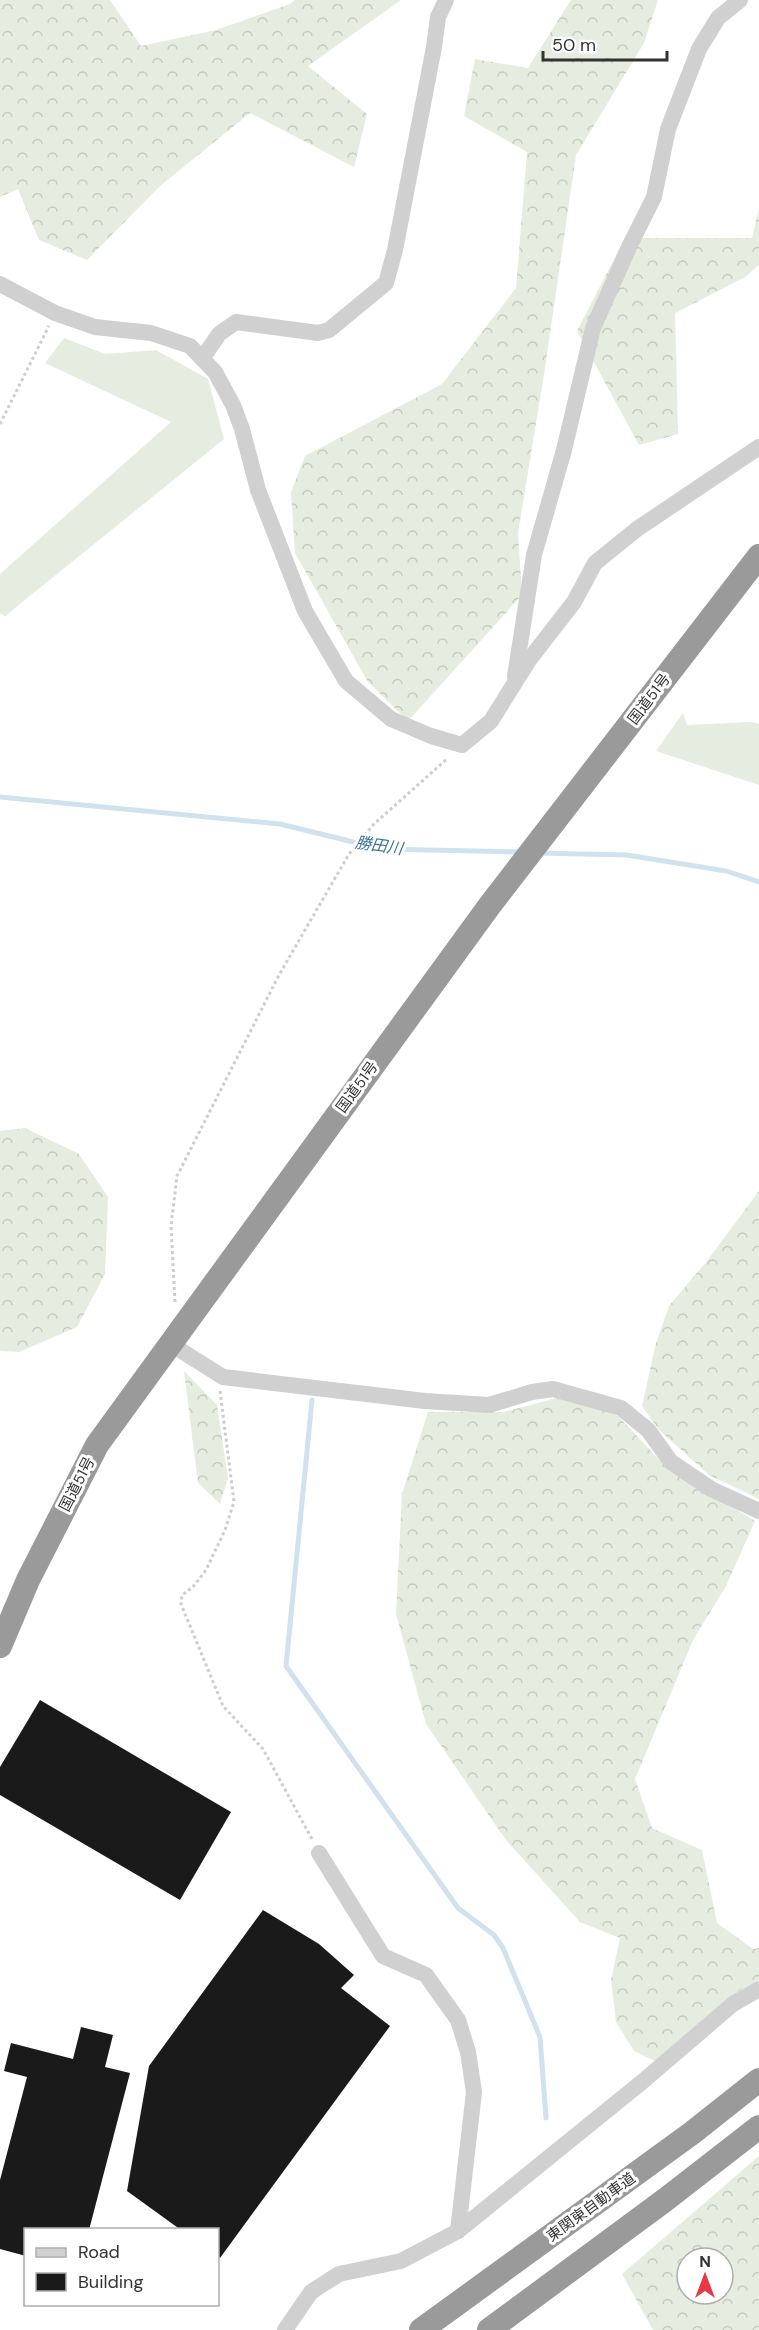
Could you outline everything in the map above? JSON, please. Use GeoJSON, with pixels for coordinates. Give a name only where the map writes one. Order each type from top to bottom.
{"type":"FeatureCollection","features":[{"type":"Feature","properties":{"kind":"highway","name":"国道51号"},"geometry":{"type":"LineString","coordinates":[[0,1646],[28,1580],[97,1444],[490,905],[759,556]]}},
{"type":"Feature","properties":{"kind":"highway","name":"東関東自動車道"},"geometry":{"type":"LineString","coordinates":[[421,2330],[692,2133],[759,2080]]}},
{"type":"Feature","properties":{"kind":"highway"},"geometry":{"type":"LineString","coordinates":[[489,2330],[665,2200],[759,2127]]}},
{"type":"Feature","properties":{"kind":"street"},"geometry":{"type":"LineString","coordinates":[[202,359],[219,334],[236,322],[318,333],[329,330],[387,284],[438,17],[446,0]]}},
{"type":"Feature","properties":{"kind":"street"},"geometry":{"type":"LineString","coordinates":[[513,686],[534,555],[564,450],[593,328],[654,197],[669,129],[699,49],[718,18],[738,0]]}},
{"type":"Feature","properties":{"kind":"street"},"geometry":{"type":"LineString","coordinates":[[0,284],[55,313],[95,327],[151,333],[190,346],[215,372],[233,405],[242,429],[258,490],[304,610],[346,681],[391,719],[431,736],[462,745],[492,721],[529,660],[574,602],[595,563],[637,529],[759,447]]}},
{"type":"Feature","properties":{"kind":"street"},"geometry":{"type":"LineString","coordinates":[[173,1338],[223,1377],[413,1400],[489,1405],[532,1392],[553,1389],[621,1408],[648,1430],[671,1462],[711,1489],[759,1511]]}},
{"type":"Feature","properties":{"kind":"street"},"geometry":{"type":"LineString","coordinates":[[320,1853],[383,1956],[426,1975],[458,2020],[468,2052],[474,2092],[458,2230]]}},
{"type":"Feature","properties":{"kind":"street"},"geometry":{"type":"LineString","coordinates":[[285,2330],[311,2292],[339,2274],[401,2261],[458,2230],[642,2082],[733,2004],[759,1989]]}},
{"type":"Feature","properties":{"kind":"path"},"geometry":{"type":"LineString","coordinates":[[0,424],[55,313]]}},
{"type":"Feature","properties":{"kind":"path"},"geometry":{"type":"LineString","coordinates":[[173,1338],[171,1226],[177,1176],[279,975],[354,848],[374,824],[462,745]]}},
{"type":"Feature","properties":{"kind":"path"},"geometry":{"type":"LineString","coordinates":[[218,1374],[234,1502],[225,1530],[206,1570],[193,1587],[182,1595],[181,1604],[223,1706],[263,1749],[320,1853]]}},
{"type":"Feature","properties":{"kind":"green space"},"geometry":{"type":"Polygon","coordinates":[[[0,0],[110,0],[141,46],[216,30],[290,4],[295,0],[401,0],[308,66],[367,114],[354,167],[250,113],[160,186],[87,260],[39,240],[18,189],[0,197],[0,0]]]}},
{"type":"Feature","properties":{"kind":"green space"},"geometry":{"type":"Polygon","coordinates":[[[571,0],[658,0],[644,43],[576,155],[518,533],[522,595],[408,721],[368,682],[295,553],[291,492],[305,456],[442,384],[516,288],[527,152],[464,116],[475,59],[528,68],[571,0]]]}},
{"type":"Feature","properties":{"kind":"green space"},"geometry":{"type":"Polygon","coordinates":[[[759,208],[759,265],[745,277],[675,313],[678,434],[639,445],[577,331],[625,238],[752,238],[759,208]]]}},
{"type":"Feature","properties":{"kind":"green space"},"geometry":{"type":"Polygon","coordinates":[[[64,338],[105,354],[156,350],[208,379],[224,439],[5,616],[0,613],[0,574],[171,422],[45,363],[64,338]]]}},
{"type":"Feature","properties":{"kind":"green space"},"geometry":{"type":"Polygon","coordinates":[[[683,713],[687,725],[752,722],[759,724],[759,785],[656,751],[683,713]]]}},
{"type":"Feature","properties":{"kind":"green space"},"geometry":{"type":"Polygon","coordinates":[[[25,1128],[79,1154],[108,1197],[105,1274],[77,1327],[19,1352],[0,1351],[0,1131],[25,1128]]]}},
{"type":"Feature","properties":{"kind":"green space"},"geometry":{"type":"Polygon","coordinates":[[[759,1191],[759,1499],[709,1475],[659,1430],[642,1406],[656,1343],[669,1306],[707,1261],[759,1191]]]}},
{"type":"Feature","properties":{"kind":"green space"},"geometry":{"type":"Polygon","coordinates":[[[184,1371],[217,1405],[228,1478],[220,1504],[198,1483],[184,1371]]]}},
{"type":"Feature","properties":{"kind":"green space"},"geometry":{"type":"Polygon","coordinates":[[[560,1397],[618,1416],[666,1467],[755,1521],[726,1586],[693,1640],[635,1779],[652,1828],[702,1850],[717,1923],[753,1949],[759,1948],[759,1980],[740,1990],[655,2061],[634,2051],[616,2022],[611,1980],[620,1938],[580,1922],[506,1840],[426,1724],[396,1614],[402,1494],[428,1412],[504,1412],[560,1397]]]}},
{"type":"Feature","properties":{"kind":"green space"},"geometry":{"type":"Polygon","coordinates":[[[759,2156],[759,2330],[653,2330],[622,2274],[759,2156]]]}},
{"type":"Feature","properties":{"kind":"building"},"geometry":{"type":"Polygon","coordinates":[[[40,1700],[231,1812],[180,1900],[0,1795],[0,1767],[40,1700]]]}},
{"type":"Feature","properties":{"kind":"building"},"geometry":{"type":"Polygon","coordinates":[[[263,1910],[319,1944],[354,1975],[341,1988],[390,2026],[220,2258],[219,2228],[178,2228],[127,2191],[149,2066],[263,1910]]]}},
{"type":"Feature","properties":{"kind":"building"},"geometry":{"type":"Polygon","coordinates":[[[81,2027],[113,2035],[105,2067],[130,2073],[90,2228],[24,2228],[24,2255],[0,2249],[0,2180],[27,2077],[4,2071],[11,2043],[73,2059],[81,2027]]]}},
{"type":"Feature","properties":{"kind":"waterway","name":"勝田川"},"geometry":{"type":"LineString","coordinates":[[0,797],[280,824],[382,849],[520,852]]}},
{"type":"Feature","properties":{"kind":"waterway","name":"勝田川"},"geometry":{"type":"LineString","coordinates":[[539,853],[627,855],[726,871],[759,882]]}},
{"type":"Feature","properties":{"kind":"waterway"},"geometry":{"type":"LineString","coordinates":[[312,1400],[286,1666],[458,1908],[494,1935],[503,1948],[540,2037],[546,2118]]}}]}
